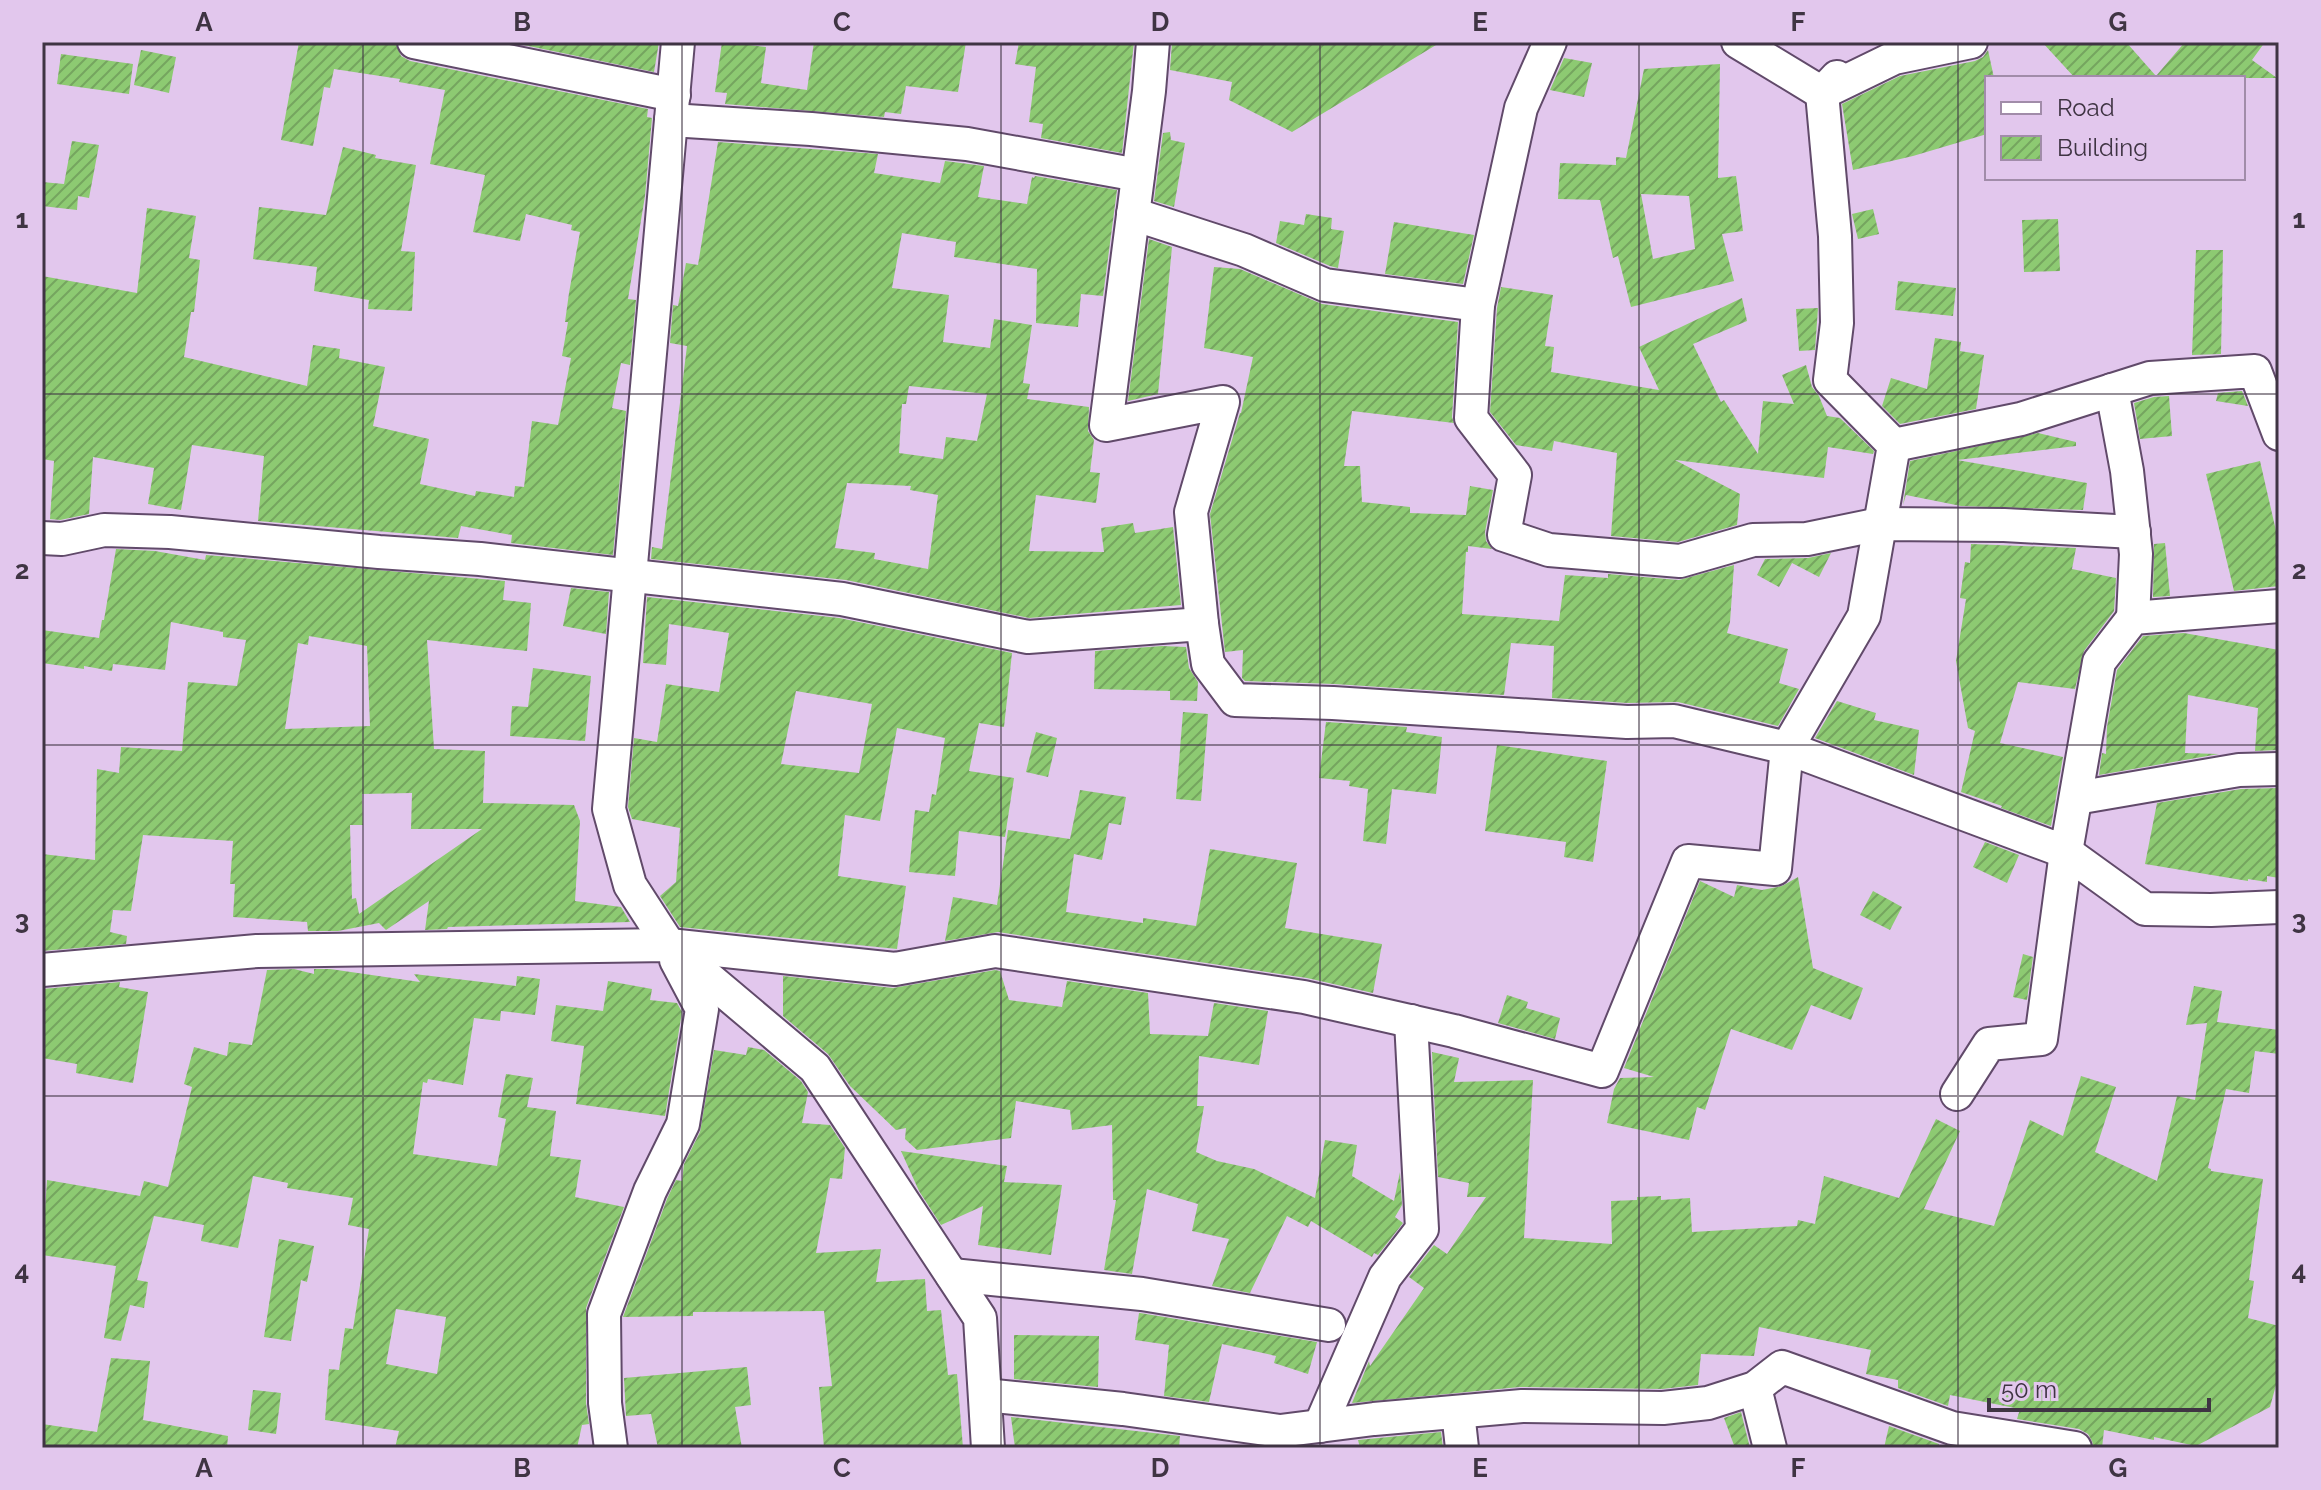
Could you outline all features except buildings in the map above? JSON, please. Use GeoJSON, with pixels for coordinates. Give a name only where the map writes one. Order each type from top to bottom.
{"type":"FeatureCollection","features":[{"type":"Feature","properties":{"kind":"street"},"geometry":{"type":"LineString","coordinates":[[414,42],[673,107],[811,129],[967,144],[1138,175]]}},
{"type":"Feature","properties":{"kind":"street"},"geometry":{"type":"LineString","coordinates":[[611,1448],[605,1403],[604,1314],[650,1191],[683,1124],[702,1009],[669,945],[630,885],[609,809],[678,42]]}},
{"type":"Feature","properties":{"kind":"street"},"geometry":{"type":"LineString","coordinates":[[1153,42],[1106,425],[1223,402],[1191,512],[1208,664],[1235,700],[1333,703],[1627,722],[1674,721],[1787,748],[2066,852],[2145,909],[2279,907]]}},
{"type":"Feature","properties":{"kind":"street"},"geometry":{"type":"LineString","coordinates":[[1550,42],[1521,108],[1478,305],[1471,418],[1515,475],[1504,535],[1549,550],[1680,561],[1753,540],[1807,539],[1880,524],[2004,525],[2134,532]]}},
{"type":"Feature","properties":{"kind":"street"},"geometry":{"type":"LineString","coordinates":[[1738,42],[1822,93]]}},
{"type":"Feature","properties":{"kind":"street"},"geometry":{"type":"LineString","coordinates":[[1879,42],[1842,71],[1822,93],[1835,236],[1837,323],[1830,380],[1894,445]]}},
{"type":"Feature","properties":{"kind":"street"},"geometry":{"type":"LineString","coordinates":[[1822,93],[1894,58],[1971,42]]}},
{"type":"Feature","properties":{"kind":"street"},"geometry":{"type":"LineString","coordinates":[[1133,214],[1244,250],[1325,285],[1478,305]]}},
{"type":"Feature","properties":{"kind":"street"},"geometry":{"type":"LineString","coordinates":[[1894,445],[2021,419],[2150,378],[2255,371],[2279,434]]}},
{"type":"Feature","properties":{"kind":"street"},"geometry":{"type":"LineString","coordinates":[[1957,1094],[1989,1044],[2041,1039],[2066,852],[2099,662],[2133,618],[2134,532],[2127,471],[2112,390]]}},
{"type":"Feature","properties":{"kind":"street"},"geometry":{"type":"LineString","coordinates":[[42,970],[257,951],[669,945],[895,969],[995,951],[1304,997],[1411,1021],[1602,1071],[1688,861],[1775,869],[1787,748],[1864,616],[1894,445]]}},
{"type":"Feature","properties":{"kind":"street"},"geometry":{"type":"LineString","coordinates":[[42,538],[62,539],[104,530],[170,532],[480,559],[842,599],[1028,637],[1202,624]]}},
{"type":"Feature","properties":{"kind":"street"},"geometry":{"type":"LineString","coordinates":[[2133,618],[2279,606]]}},
{"type":"Feature","properties":{"kind":"street"},"geometry":{"type":"LineString","coordinates":[[2076,798],[2239,770],[2279,769]]}},
{"type":"Feature","properties":{"kind":"street"},"geometry":{"type":"LineString","coordinates":[[669,945],[815,1068],[980,1318],[988,1448]]}},
{"type":"Feature","properties":{"kind":"street"},"geometry":{"type":"LineString","coordinates":[[1320,1426],[1385,1277],[1422,1229],[1411,1021]]}},
{"type":"Feature","properties":{"kind":"street"},"geometry":{"type":"LineString","coordinates":[[952,1275],[1142,1294],[1329,1325]]}},
{"type":"Feature","properties":{"kind":"street"},"geometry":{"type":"LineString","coordinates":[[985,1395],[1123,1409],[1280,1431],[1522,1406],[1663,1408],[1708,1403],[1755,1388],[1782,1367],[1952,1428],[2070,1448]]}},
{"type":"Feature","properties":{"kind":"street"},"geometry":{"type":"LineString","coordinates":[[1755,1388],[1770,1448]]}},
{"type":"Feature","properties":{"kind":"street"},"geometry":{"type":"LineString","coordinates":[[1458,1412],[1462,1448]]}}]}
